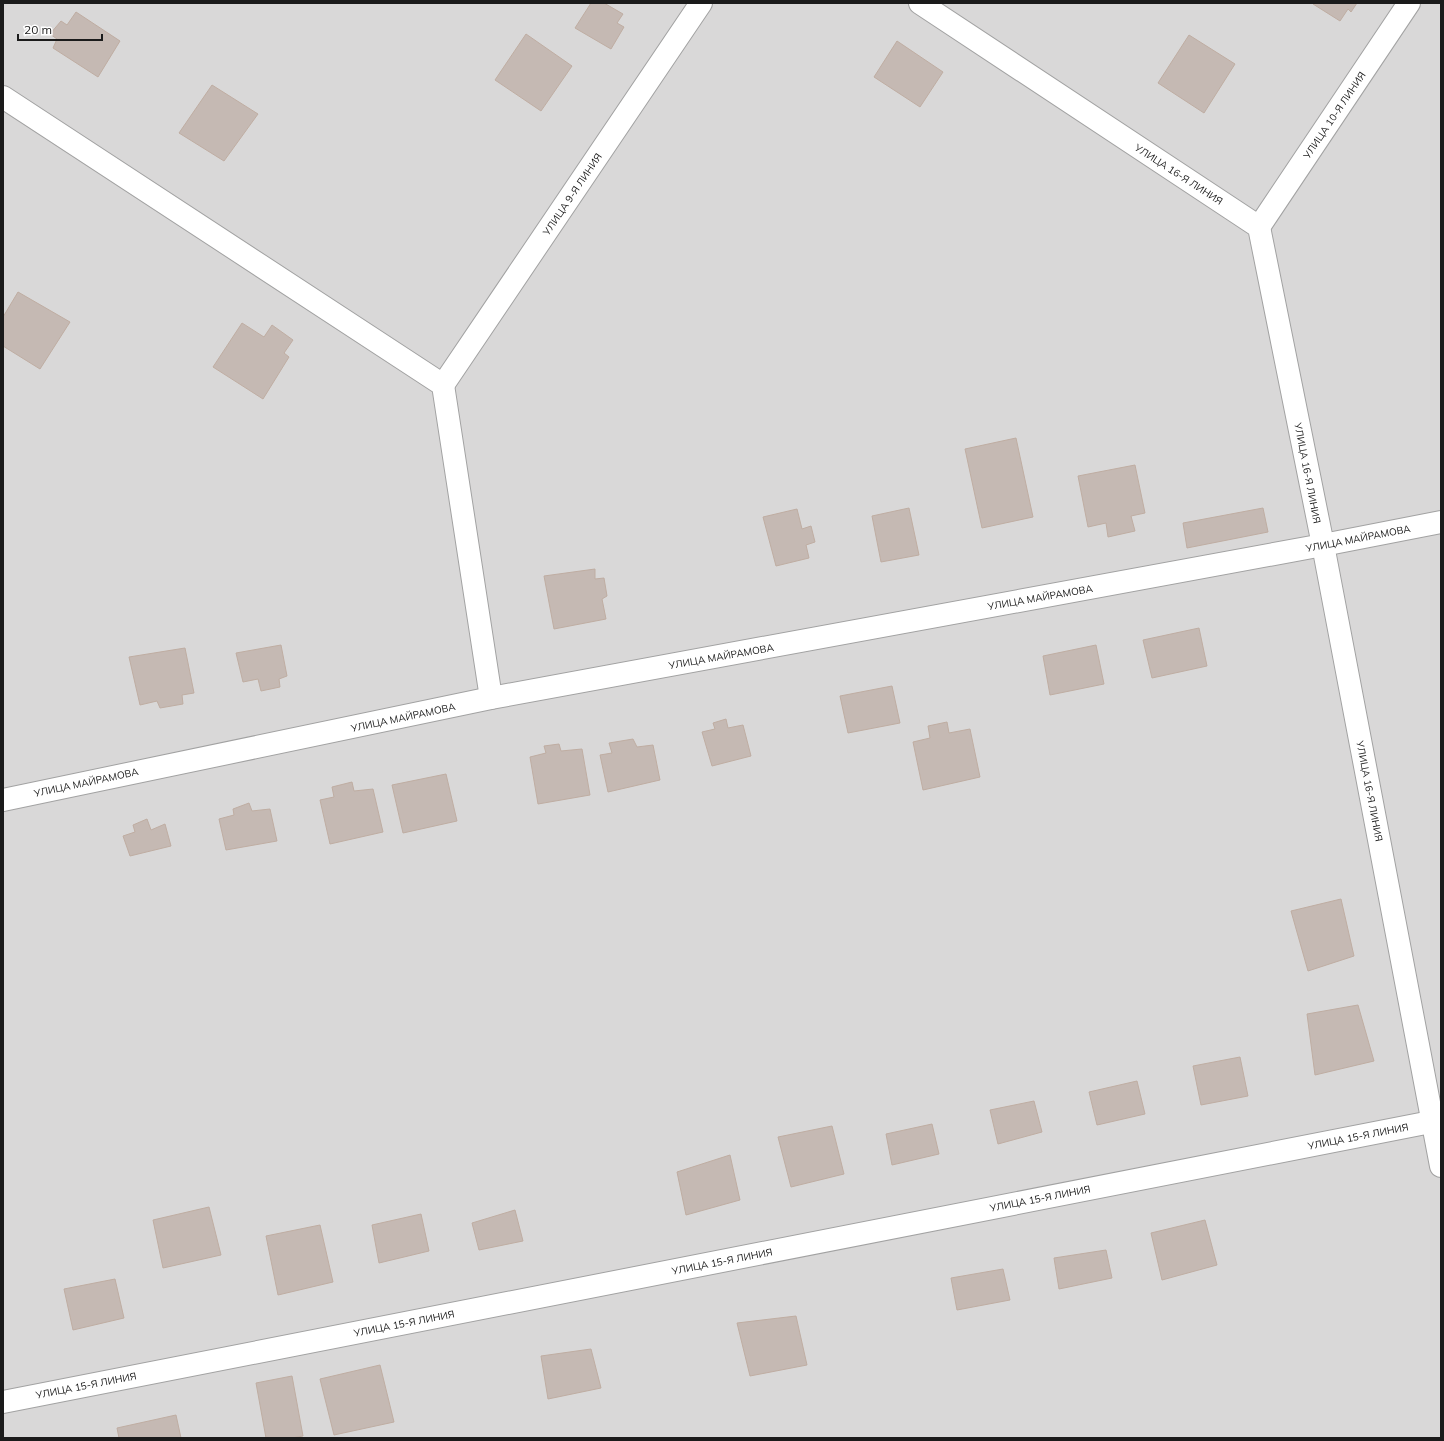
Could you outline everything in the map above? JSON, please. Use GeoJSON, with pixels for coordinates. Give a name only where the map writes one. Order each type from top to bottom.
{"type":"FeatureCollection","features":[{"type":"Feature","properties":{"kind":"street","name":"УЛИЦА 9-Я ЛИНИЯ"},"geometry":{"type":"LineString","coordinates":[[443,386],[701,3]]}},
{"type":"Feature","properties":{"kind":"street","name":"УЛИЦА 16-Я ЛИНИЯ"},"geometry":{"type":"LineString","coordinates":[[920,3],[1259,227],[1437,1121],[1441,1166]]}},
{"type":"Feature","properties":{"kind":"street","name":"УЛИЦА 10-Я ЛИНИЯ"},"geometry":{"type":"LineString","coordinates":[[1259,227],[1409,3]]}},
{"type":"Feature","properties":{"kind":"street"},"geometry":{"type":"LineString","coordinates":[[3,97],[443,386],[491,698]]}},
{"type":"Feature","properties":{"kind":"street","name":"УЛИЦА МАЙРАМОВА"},"geometry":{"type":"LineString","coordinates":[[3,800],[491,698],[1441,522]]}},
{"type":"Feature","properties":{"kind":"street","name":"УЛИЦА 15-Я ЛИНИЯ"},"geometry":{"type":"LineString","coordinates":[[3,1402],[1437,1121]]}},
{"type":"Feature","properties":{"kind":"shaded area"},"geometry":{"type":"Polygon","coordinates":[[[3,3],[1441,3],[1441,1438],[3,1438],[3,3]]]}},
{"type":"Feature","properties":{"kind":"building"},"geometry":{"type":"Polygon","coordinates":[[[591,3],[604,3],[623,14],[617,23],[624,27],[611,49],[575,28],[591,3]]]}},
{"type":"Feature","properties":{"kind":"building"},"geometry":{"type":"Polygon","coordinates":[[[1357,3],[1351,12],[1348,9],[1340,21],[1313,4],[1357,3]]]}},
{"type":"Feature","properties":{"kind":"building"},"geometry":{"type":"Polygon","coordinates":[[[76,12],[120,41],[98,77],[53,48],[57,39],[50,34],[61,21],[67,25],[76,12]]]}},
{"type":"Feature","properties":{"kind":"building"},"geometry":{"type":"Polygon","coordinates":[[[526,34],[572,66],[541,111],[495,80],[526,34]]]}},
{"type":"Feature","properties":{"kind":"building"},"geometry":{"type":"Polygon","coordinates":[[[1189,35],[1235,64],[1204,113],[1158,83],[1189,35]]]}},
{"type":"Feature","properties":{"kind":"building"},"geometry":{"type":"Polygon","coordinates":[[[897,41],[943,72],[920,107],[874,77],[897,41]]]}},
{"type":"Feature","properties":{"kind":"building"},"geometry":{"type":"Polygon","coordinates":[[[212,85],[258,114],[224,161],[179,133],[212,85]]]}},
{"type":"Feature","properties":{"kind":"building"},"geometry":{"type":"Polygon","coordinates":[[[18,292],[70,322],[40,369],[3,346],[3,317],[18,292]]]}},
{"type":"Feature","properties":{"kind":"building"},"geometry":{"type":"Polygon","coordinates":[[[242,323],[264,337],[272,325],[293,340],[284,353],[289,357],[263,399],[213,367],[242,323]]]}},
{"type":"Feature","properties":{"kind":"building"},"geometry":{"type":"Polygon","coordinates":[[[1016,438],[1033,517],[982,528],[965,449],[1016,438]]]}},
{"type":"Feature","properties":{"kind":"building"},"geometry":{"type":"Polygon","coordinates":[[[1135,465],[1145,513],[1131,516],[1135,531],[1108,537],[1106,523],[1088,527],[1078,476],[1135,465]]]}},
{"type":"Feature","properties":{"kind":"building"},"geometry":{"type":"Polygon","coordinates":[[[909,508],[919,555],[881,562],[872,516],[909,508]]]}},
{"type":"Feature","properties":{"kind":"building"},"geometry":{"type":"Polygon","coordinates":[[[1263,508],[1268,532],[1187,548],[1183,523],[1263,508]]]}},
{"type":"Feature","properties":{"kind":"building"},"geometry":{"type":"Polygon","coordinates":[[[797,509],[802,529],[811,526],[815,542],[806,545],[809,558],[776,566],[763,517],[797,509]]]}},
{"type":"Feature","properties":{"kind":"building"},"geometry":{"type":"Polygon","coordinates":[[[595,569],[595,579],[604,578],[607,596],[602,599],[606,619],[554,629],[544,576],[595,569]]]}},
{"type":"Feature","properties":{"kind":"building"},"geometry":{"type":"Polygon","coordinates":[[[1199,628],[1207,666],[1152,678],[1143,640],[1199,628]]]}},
{"type":"Feature","properties":{"kind":"building"},"geometry":{"type":"Polygon","coordinates":[[[281,645],[287,676],[279,679],[280,687],[261,691],[258,679],[243,682],[236,653],[281,645]]]}},
{"type":"Feature","properties":{"kind":"building"},"geometry":{"type":"Polygon","coordinates":[[[1096,645],[1104,684],[1050,695],[1043,656],[1096,645]]]}},
{"type":"Feature","properties":{"kind":"building"},"geometry":{"type":"Polygon","coordinates":[[[185,648],[194,693],[182,695],[183,704],[160,708],[157,701],[140,705],[129,657],[185,648]]]}},
{"type":"Feature","properties":{"kind":"building"},"geometry":{"type":"Polygon","coordinates":[[[892,686],[900,723],[848,733],[840,696],[892,686]]]}},
{"type":"Feature","properties":{"kind":"building"},"geometry":{"type":"Polygon","coordinates":[[[726,719],[728,728],[743,725],[751,756],[712,766],[702,732],[715,729],[713,723],[726,719]]]}},
{"type":"Feature","properties":{"kind":"building"},"geometry":{"type":"Polygon","coordinates":[[[947,722],[949,733],[970,729],[980,777],[923,790],[913,742],[930,738],[928,726],[947,722]]]}},
{"type":"Feature","properties":{"kind":"building"},"geometry":{"type":"Polygon","coordinates":[[[633,739],[637,747],[653,745],[660,780],[608,792],[600,755],[612,753],[609,743],[633,739]]]}},
{"type":"Feature","properties":{"kind":"building"},"geometry":{"type":"Polygon","coordinates":[[[559,744],[561,751],[582,749],[590,795],[538,804],[530,757],[546,753],[544,746],[559,744]]]}},
{"type":"Feature","properties":{"kind":"building"},"geometry":{"type":"Polygon","coordinates":[[[446,774],[457,821],[403,833],[392,785],[446,774]]]}},
{"type":"Feature","properties":{"kind":"building"},"geometry":{"type":"Polygon","coordinates":[[[352,782],[354,791],[373,789],[383,832],[330,844],[320,800],[334,797],[332,787],[352,782]]]}},
{"type":"Feature","properties":{"kind":"building"},"geometry":{"type":"Polygon","coordinates":[[[249,803],[252,811],[270,809],[277,841],[226,850],[219,819],[234,815],[233,809],[249,803]]]}},
{"type":"Feature","properties":{"kind":"building"},"geometry":{"type":"Polygon","coordinates":[[[147,819],[151,830],[165,824],[171,846],[130,856],[123,836],[135,832],[133,825],[147,819]]]}},
{"type":"Feature","properties":{"kind":"building"},"geometry":{"type":"Polygon","coordinates":[[[1341,899],[1354,956],[1308,971],[1291,911],[1341,899]]]}},
{"type":"Feature","properties":{"kind":"building"},"geometry":{"type":"Polygon","coordinates":[[[1358,1005],[1374,1061],[1315,1075],[1307,1014],[1358,1005]]]}},
{"type":"Feature","properties":{"kind":"building"},"geometry":{"type":"Polygon","coordinates":[[[1240,1057],[1248,1096],[1201,1105],[1193,1066],[1240,1057]]]}},
{"type":"Feature","properties":{"kind":"building"},"geometry":{"type":"Polygon","coordinates":[[[1137,1081],[1145,1114],[1097,1125],[1089,1092],[1137,1081]]]}},
{"type":"Feature","properties":{"kind":"building"},"geometry":{"type":"Polygon","coordinates":[[[1034,1101],[1042,1132],[998,1144],[990,1110],[1034,1101]]]}},
{"type":"Feature","properties":{"kind":"building"},"geometry":{"type":"Polygon","coordinates":[[[932,1124],[939,1154],[892,1165],[886,1134],[932,1124]]]}},
{"type":"Feature","properties":{"kind":"building"},"geometry":{"type":"Polygon","coordinates":[[[832,1126],[844,1174],[791,1187],[778,1137],[832,1126]]]}},
{"type":"Feature","properties":{"kind":"building"},"geometry":{"type":"Polygon","coordinates":[[[730,1155],[740,1200],[686,1215],[677,1172],[730,1155]]]}},
{"type":"Feature","properties":{"kind":"building"},"geometry":{"type":"Polygon","coordinates":[[[209,1207],[221,1255],[163,1268],[153,1220],[209,1207]]]}},
{"type":"Feature","properties":{"kind":"building"},"geometry":{"type":"Polygon","coordinates":[[[515,1210],[523,1241],[479,1250],[472,1223],[515,1210]]]}},
{"type":"Feature","properties":{"kind":"building"},"geometry":{"type":"Polygon","coordinates":[[[421,1214],[429,1251],[379,1263],[372,1225],[421,1214]]]}},
{"type":"Feature","properties":{"kind":"building"},"geometry":{"type":"Polygon","coordinates":[[[1205,1220],[1217,1265],[1162,1280],[1151,1233],[1205,1220]]]}},
{"type":"Feature","properties":{"kind":"building"},"geometry":{"type":"Polygon","coordinates":[[[320,1225],[333,1282],[278,1295],[266,1236],[320,1225]]]}},
{"type":"Feature","properties":{"kind":"building"},"geometry":{"type":"Polygon","coordinates":[[[1106,1250],[1112,1278],[1059,1289],[1054,1258],[1106,1250]]]}},
{"type":"Feature","properties":{"kind":"building"},"geometry":{"type":"Polygon","coordinates":[[[1003,1269],[1010,1300],[957,1310],[951,1278],[1003,1269]]]}},
{"type":"Feature","properties":{"kind":"building"},"geometry":{"type":"Polygon","coordinates":[[[115,1279],[124,1318],[73,1330],[64,1289],[115,1279]]]}},
{"type":"Feature","properties":{"kind":"building"},"geometry":{"type":"Polygon","coordinates":[[[796,1316],[807,1365],[750,1376],[737,1323],[796,1316]]]}},
{"type":"Feature","properties":{"kind":"building"},"geometry":{"type":"Polygon","coordinates":[[[591,1349],[601,1388],[548,1399],[541,1356],[591,1349]]]}},
{"type":"Feature","properties":{"kind":"building"},"geometry":{"type":"Polygon","coordinates":[[[380,1365],[394,1422],[334,1435],[320,1379],[380,1365]]]}},
{"type":"Feature","properties":{"kind":"building"},"geometry":{"type":"Polygon","coordinates":[[[292,1376],[303,1436],[292,1438],[266,1438],[256,1383],[292,1376]]]}},
{"type":"Feature","properties":{"kind":"building"},"geometry":{"type":"Polygon","coordinates":[[[176,1415],[181,1438],[119,1438],[117,1428],[176,1415]]]}}]}
